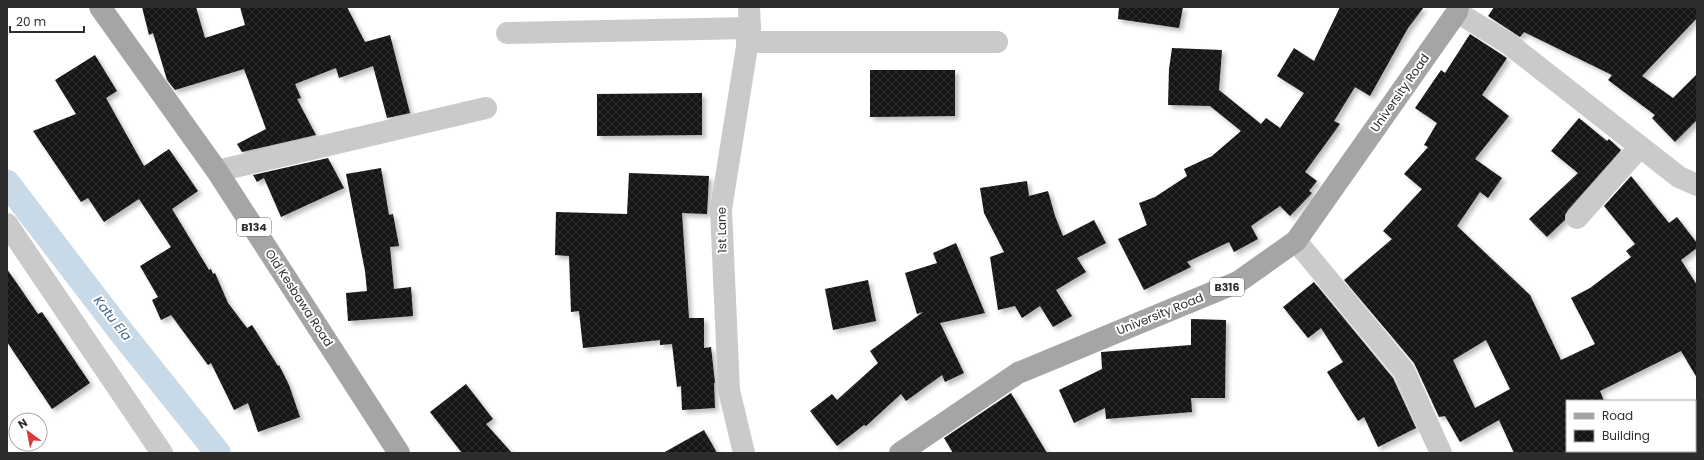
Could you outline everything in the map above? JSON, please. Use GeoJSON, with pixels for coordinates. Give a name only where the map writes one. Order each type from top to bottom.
{"type":"FeatureCollection","features":[{"type":"Feature","properties":{"kind":"main road","name":"Old Kesbawa Road"},"geometry":{"type":"LineString","coordinates":[[100,7],[217,171],[399,453]]}},
{"type":"Feature","properties":{"kind":"main road","name":"University Road"},"geometry":{"type":"LineString","coordinates":[[900,453],[1018,373],[1238,282],[1296,241],[1458,10]]}},
{"type":"Feature","properties":{"kind":"street","name":"1st Lane"},"geometry":{"type":"LineString","coordinates":[[744,453],[729,390],[721,209],[748,35],[749,7]]}},
{"type":"Feature","properties":{"kind":"street"},"geometry":{"type":"LineString","coordinates":[[1458,10],[1509,44],[1679,177],[1697,185]]}},
{"type":"Feature","properties":{"kind":"street"},"geometry":{"type":"LineString","coordinates":[[507,34],[748,35],[996,42]]}},
{"type":"Feature","properties":{"kind":"street"},"geometry":{"type":"LineString","coordinates":[[217,171],[486,108]]}},
{"type":"Feature","properties":{"kind":"street"},"geometry":{"type":"LineString","coordinates":[[1578,218],[1640,147]]}},
{"type":"Feature","properties":{"kind":"street"},"geometry":{"type":"LineString","coordinates":[[7,224],[162,453]]}},
{"type":"Feature","properties":{"kind":"street"},"geometry":{"type":"LineString","coordinates":[[1296,241],[1404,371],[1441,453]]}},
{"type":"Feature","properties":{"kind":"building"},"geometry":{"type":"Polygon","coordinates":[[[142,7],[196,7],[205,38],[245,25],[240,7],[347,7],[365,42],[390,35],[410,113],[387,118],[373,66],[339,78],[336,68],[295,84],[301,98],[297,99],[316,135],[242,152],[237,144],[266,129],[244,69],[175,90],[167,80],[153,33],[149,35],[142,7]]]}},
{"type":"Feature","properties":{"kind":"building"},"geometry":{"type":"Polygon","coordinates":[[[1119,7],[1183,7],[1179,28],[1118,19],[1119,7]]]}},
{"type":"Feature","properties":{"kind":"building"},"geometry":{"type":"Polygon","coordinates":[[[1340,7],[1424,7],[1408,28],[1370,96],[1355,87],[1334,121],[1340,124],[1305,172],[1317,181],[1309,191],[1312,193],[1290,216],[1280,206],[1251,226],[1258,239],[1234,252],[1229,242],[1187,262],[1191,267],[1144,290],[1118,239],[1147,225],[1139,203],[1155,197],[1187,176],[1184,169],[1212,156],[1241,131],[1210,106],[1168,105],[1169,69],[1172,48],[1222,50],[1219,90],[1261,124],[1266,118],[1280,128],[1304,93],[1277,76],[1294,48],[1314,61],[1340,7]]]}},
{"type":"Feature","properties":{"kind":"building"},"geometry":{"type":"Polygon","coordinates":[[[1494,7],[1697,7],[1697,18],[1642,76],[1673,98],[1697,74],[1697,120],[1675,142],[1652,118],[1655,115],[1608,80],[1612,75],[1524,32],[1520,37],[1488,16],[1494,7]]]}},
{"type":"Feature","properties":{"kind":"building"},"geometry":{"type":"Polygon","coordinates":[[[1470,34],[1507,58],[1482,95],[1509,116],[1475,159],[1502,178],[1488,198],[1480,192],[1457,226],[1530,295],[1561,360],[1595,344],[1571,298],[1590,288],[1631,257],[1626,251],[1635,244],[1604,206],[1631,176],[1669,223],[1677,217],[1697,243],[1697,248],[1681,260],[1697,285],[1697,378],[1681,351],[1600,391],[1604,400],[1566,400],[1567,453],[1514,453],[1499,420],[1460,442],[1445,416],[1439,417],[1414,363],[1344,280],[1392,239],[1383,231],[1422,189],[1404,174],[1428,147],[1424,145],[1437,123],[1415,108],[1441,70],[1445,73],[1470,34]],[[1486,340],[1453,360],[1475,408],[1510,389],[1486,340]]]}},
{"type":"Feature","properties":{"kind":"building"},"geometry":{"type":"Polygon","coordinates":[[[95,55],[117,91],[106,98],[144,166],[169,149],[198,191],[172,209],[209,270],[211,269],[213,274],[215,273],[228,303],[247,328],[252,325],[278,366],[279,365],[289,385],[300,417],[258,432],[248,403],[234,410],[211,363],[208,365],[171,315],[161,320],[152,300],[158,297],[140,266],[171,247],[139,199],[104,222],[88,198],[81,202],[33,131],[76,114],[55,80],[95,55]]]}},
{"type":"Feature","properties":{"kind":"building"},"geometry":{"type":"Polygon","coordinates":[[[870,70],[955,70],[955,116],[870,117],[870,70]]]}},
{"type":"Feature","properties":{"kind":"building"},"geometry":{"type":"Polygon","coordinates":[[[702,93],[702,135],[597,136],[597,94],[702,93]]]}},
{"type":"Feature","properties":{"kind":"building"},"geometry":{"type":"Polygon","coordinates":[[[1579,118],[1607,141],[1609,139],[1621,150],[1568,210],[1565,215],[1565,220],[1547,237],[1529,219],[1578,173],[1551,151],[1579,118]]]}},
{"type":"Feature","properties":{"kind":"building"},"geometry":{"type":"Polygon","coordinates":[[[328,158],[344,188],[281,217],[264,178],[257,182],[253,175],[328,158]]]}},
{"type":"Feature","properties":{"kind":"building"},"geometry":{"type":"Polygon","coordinates":[[[381,168],[389,215],[393,214],[399,246],[390,247],[394,289],[411,287],[413,316],[348,321],[346,293],[367,291],[365,271],[346,174],[381,168]]]}},
{"type":"Feature","properties":{"kind":"building"},"geometry":{"type":"Polygon","coordinates":[[[629,173],[709,176],[707,214],[682,213],[689,318],[704,318],[704,348],[711,347],[715,383],[715,408],[682,410],[681,386],[677,387],[672,344],[660,345],[660,340],[583,348],[579,311],[571,312],[569,256],[555,255],[556,212],[627,214],[629,173]]]}},
{"type":"Feature","properties":{"kind":"building"},"geometry":{"type":"Polygon","coordinates":[[[1027,181],[1029,196],[1048,191],[1055,216],[1063,236],[1094,220],[1106,243],[1077,258],[1086,272],[1056,290],[1072,316],[1053,327],[1040,306],[1022,318],[1015,306],[998,310],[990,257],[1004,252],[984,213],[980,188],[1027,181]]]}},
{"type":"Feature","properties":{"kind":"building"},"geometry":{"type":"Polygon","coordinates":[[[956,243],[985,313],[940,323],[964,373],[945,382],[942,375],[906,401],[901,394],[866,426],[864,425],[837,446],[810,411],[832,394],[837,400],[878,363],[870,351],[923,312],[917,314],[905,273],[937,263],[933,253],[956,243]]]}},
{"type":"Feature","properties":{"kind":"building"},"geometry":{"type":"Polygon","coordinates":[[[7,269],[38,314],[42,312],[90,383],[52,409],[7,342],[7,269]]]}},
{"type":"Feature","properties":{"kind":"building"},"geometry":{"type":"Polygon","coordinates":[[[868,280],[876,321],[833,330],[825,289],[868,280]]]}},
{"type":"Feature","properties":{"kind":"building"},"geometry":{"type":"Polygon","coordinates":[[[1314,282],[1393,378],[1416,428],[1378,447],[1364,417],[1358,421],[1327,372],[1343,362],[1321,328],[1308,338],[1283,307],[1314,282]]]}},
{"type":"Feature","properties":{"kind":"building"},"geometry":{"type":"Polygon","coordinates":[[[1191,319],[1226,320],[1225,398],[1191,398],[1192,412],[1106,419],[1105,408],[1074,423],[1059,390],[1102,369],[1101,352],[1191,345],[1191,319]]]}},
{"type":"Feature","properties":{"kind":"building"},"geometry":{"type":"Polygon","coordinates":[[[466,384],[493,419],[486,424],[512,453],[462,453],[430,412],[466,384]]]}},
{"type":"Feature","properties":{"kind":"building"},"geometry":{"type":"Polygon","coordinates":[[[1011,393],[1047,453],[953,453],[944,438],[1011,393]]]}},
{"type":"Feature","properties":{"kind":"building"},"geometry":{"type":"Polygon","coordinates":[[[704,430],[717,453],[663,453],[704,430]]]}},
{"type":"Feature","properties":{"kind":"waterway","name":"Katu Ela"},"geometry":{"type":"LineString","coordinates":[[7,183],[122,333],[218,453]]}}]}
